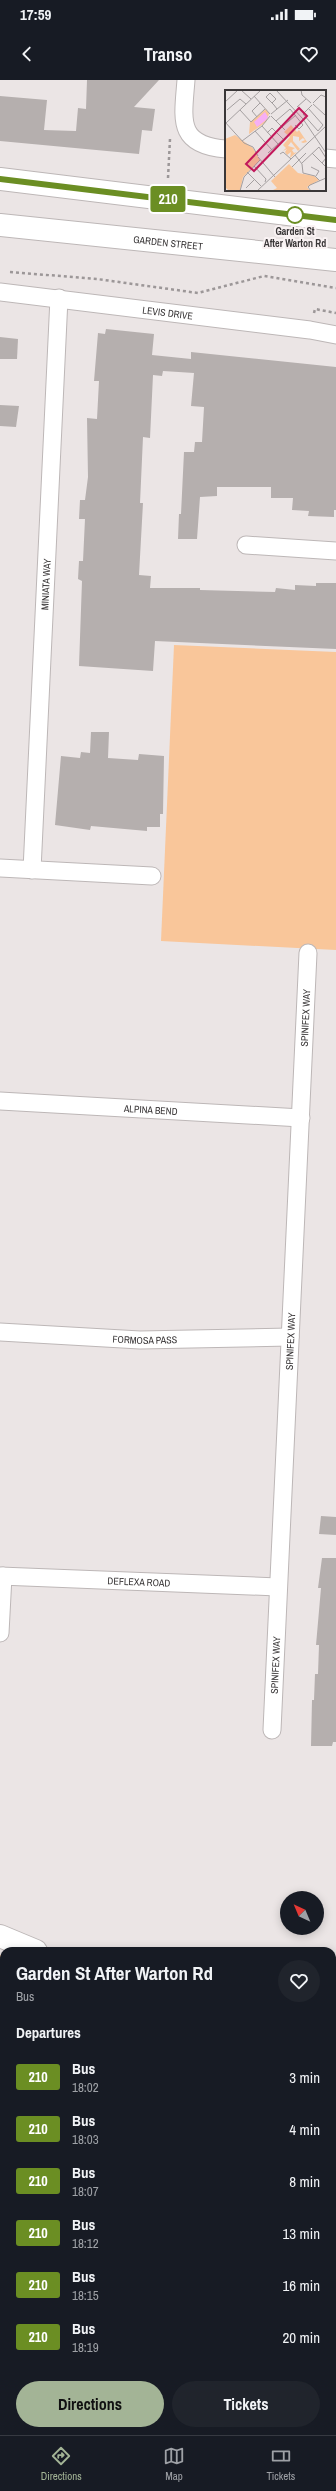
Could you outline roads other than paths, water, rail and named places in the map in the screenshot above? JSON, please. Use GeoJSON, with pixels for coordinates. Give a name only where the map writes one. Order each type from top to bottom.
{"type":"FeatureCollection","features":[{"type":"Feature","properties":{"kind":"main road"},"geometry":{"type":"LineString","coordinates":[[0,179],[336,220]]}},
{"type":"Feature","properties":{"kind":"main road","name":"GARDEN STREET"},"geometry":{"type":"LineString","coordinates":[[0,225],[336,260]]}},
{"type":"Feature","properties":{"kind":"main road"},"geometry":{"type":"LineString","coordinates":[[0,1936],[26,1947]]}},
{"type":"Feature","properties":{"kind":"street"},"geometry":{"type":"LineString","coordinates":[[186,80],[183,123],[193,138],[212,148],[225,149]]}},
{"type":"Feature","properties":{"kind":"street"},"geometry":{"type":"LineString","coordinates":[[326,158],[336,159]]}},
{"type":"Feature","properties":{"kind":"street","name":"LEVIS DRIVE"},"geometry":{"type":"LineString","coordinates":[[0,292],[310,330],[336,335]]}},
{"type":"Feature","properties":{"kind":"street","name":"MINIATA WAY"},"geometry":{"type":"LineString","coordinates":[[32,870],[58,298]]}},
{"type":"Feature","properties":{"kind":"street"},"geometry":{"type":"LineString","coordinates":[[246,545],[336,551]]}},
{"type":"Feature","properties":{"kind":"street"},"geometry":{"type":"LineString","coordinates":[[0,868],[152,876]]}},
{"type":"Feature","properties":{"kind":"street","name":"SPINIFEX WAY"},"geometry":{"type":"LineString","coordinates":[[272,1730],[308,953]]}},
{"type":"Feature","properties":{"kind":"street","name":"ALPINA BEND"},"geometry":{"type":"LineString","coordinates":[[0,1101],[301,1118]]}},
{"type":"Feature","properties":{"kind":"street","name":"FORMOSA PASS"},"geometry":{"type":"LineString","coordinates":[[0,1332],[140,1340],[290,1337]]}},
{"type":"Feature","properties":{"kind":"street"},"geometry":{"type":"LineString","coordinates":[[0,1633],[1,1576]]}},
{"type":"Feature","properties":{"kind":"street","name":"DEFLEXA ROAD"},"geometry":{"type":"LineString","coordinates":[[1,1576],[278,1588]]}},
{"type":"Feature","properties":{"kind":"place","name":"Garden St After Warton Rd"},"geometry":{"type":"Point","coordinates":[295,215]}}]}
